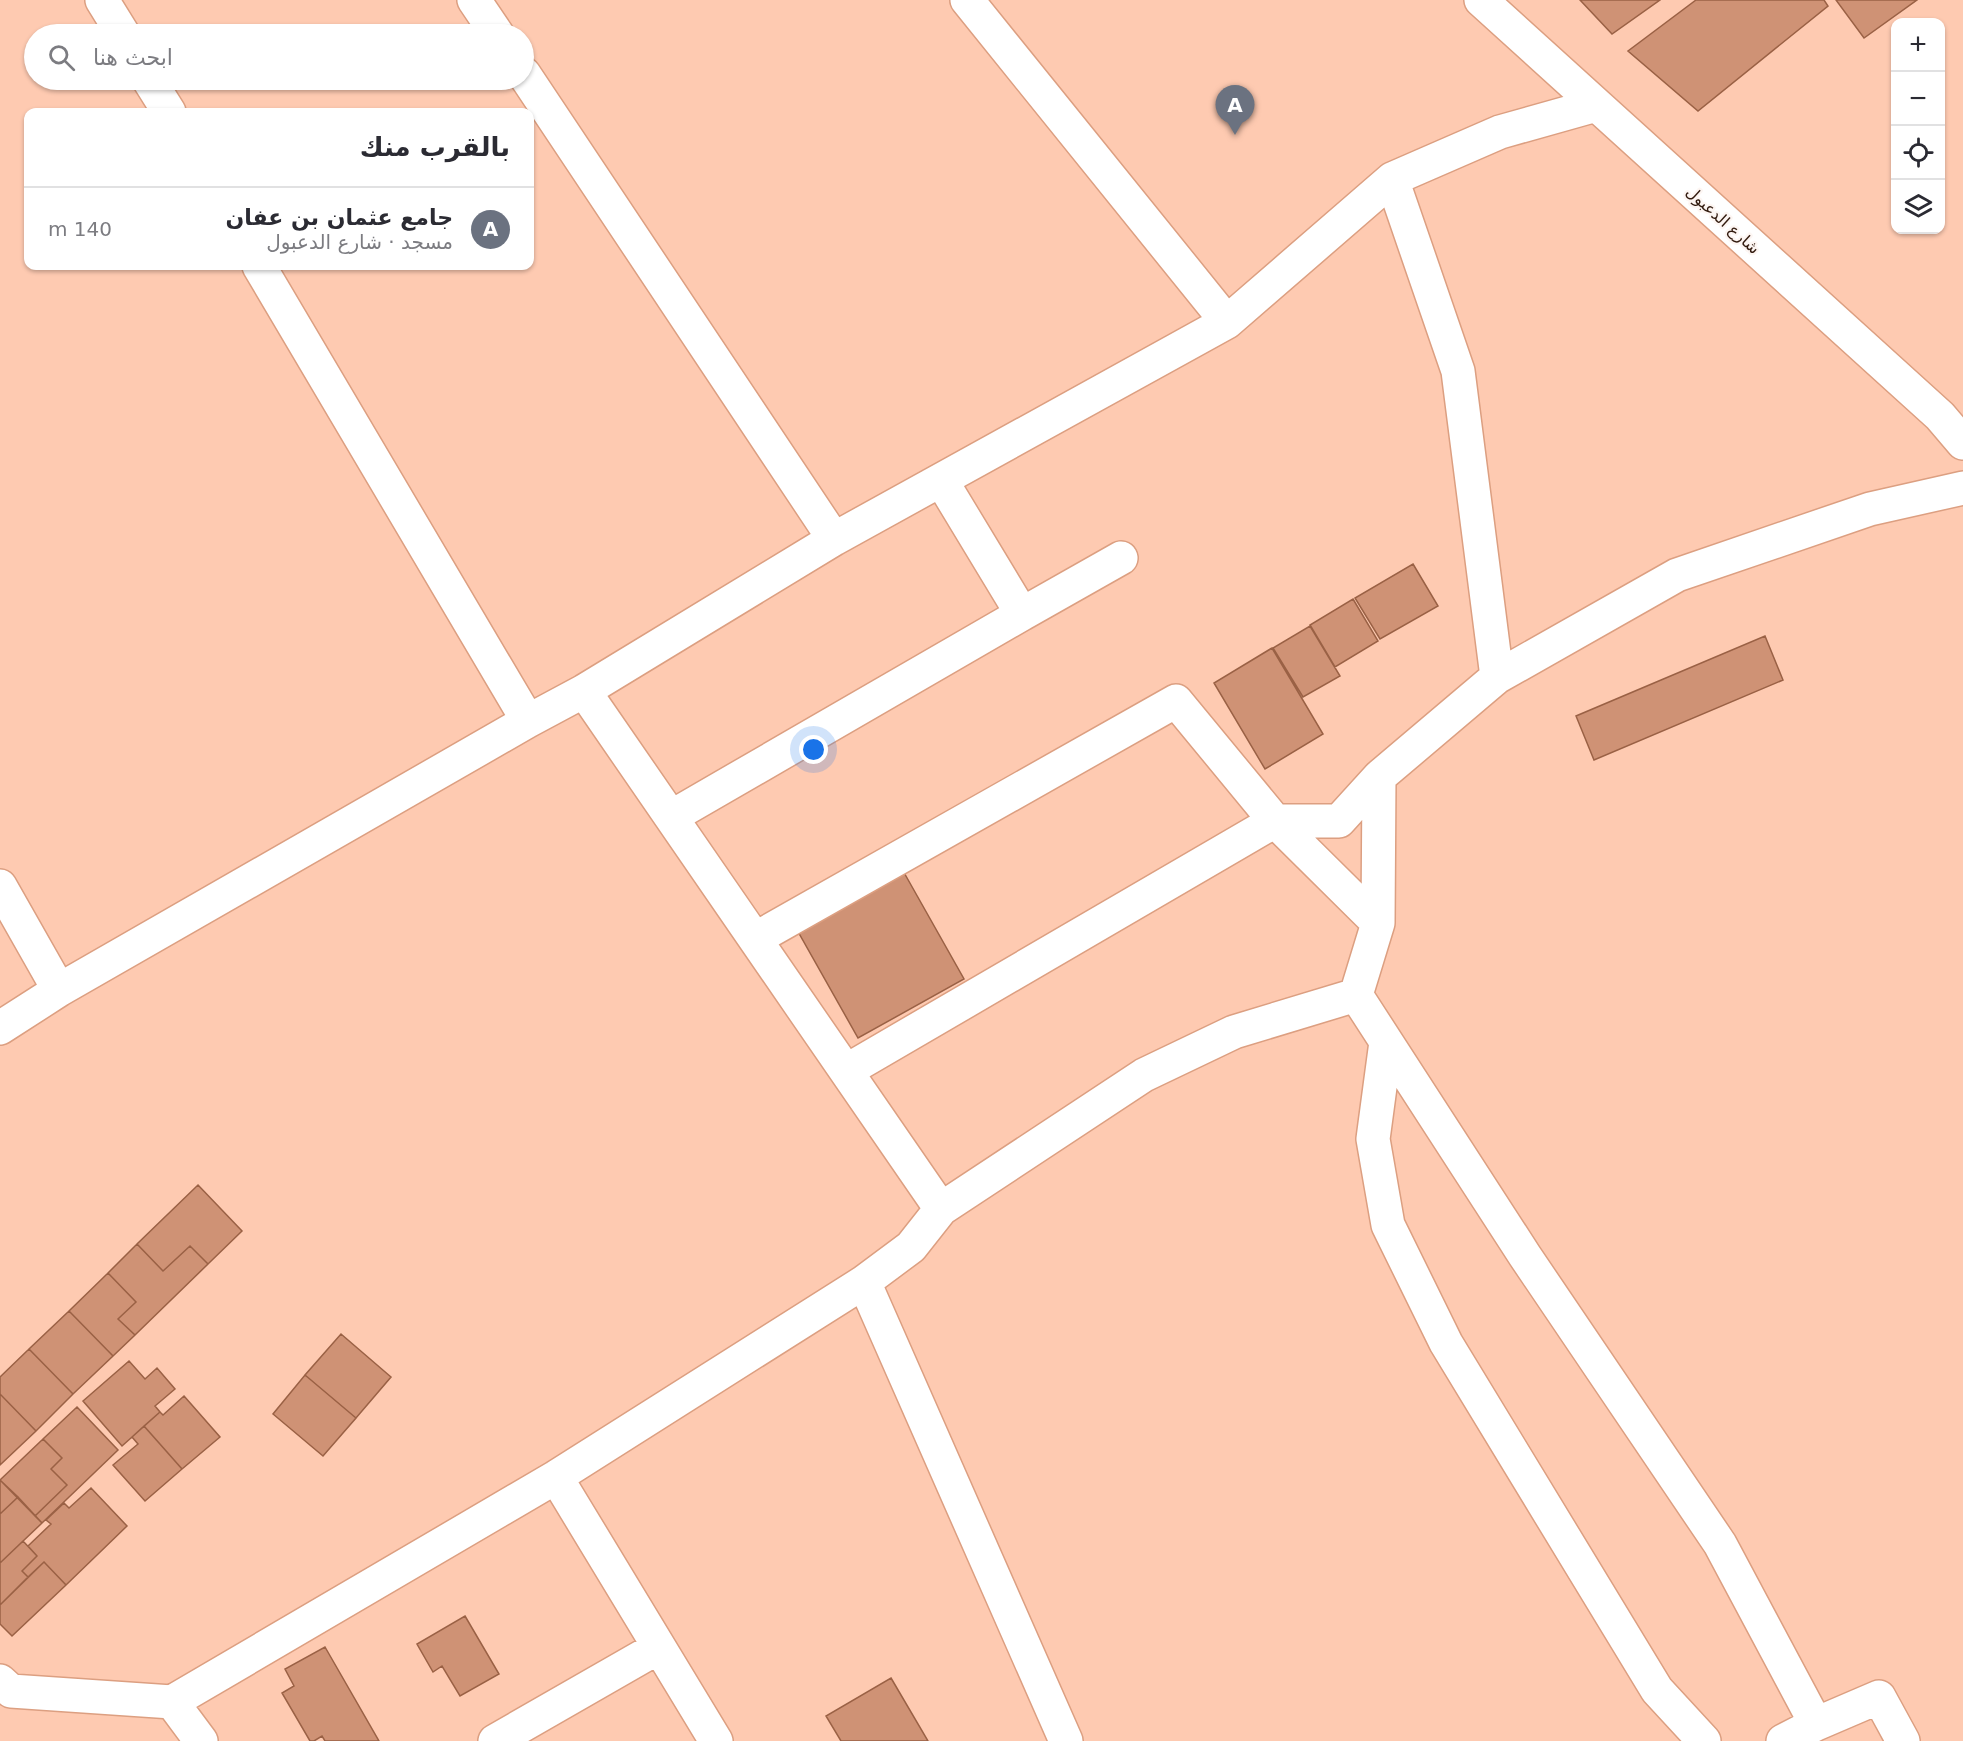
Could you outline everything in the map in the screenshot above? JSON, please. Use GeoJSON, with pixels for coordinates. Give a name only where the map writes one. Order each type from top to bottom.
{"type":"FeatureCollection","features":[{"type":"Feature","properties":{"kind":"street"},"geometry":{"type":"LineString","coordinates":[[102,0],[117,24]]}},
{"type":"Feature","properties":{"kind":"street"},"geometry":{"type":"LineString","coordinates":[[474,0],[490,24]]}},
{"type":"Feature","properties":{"kind":"street"},"geometry":{"type":"LineString","coordinates":[[967,0],[1227,322]]}},
{"type":"Feature","properties":{"kind":"street","name":"شارع الدعبول"},"geometry":{"type":"LineString","coordinates":[[1481,0],[1940,416],[1963,443]]}},
{"type":"Feature","properties":{"kind":"street"},"geometry":{"type":"LineString","coordinates":[[534,89],[834,539]]}},
{"type":"Feature","properties":{"kind":"street"},"geometry":{"type":"LineString","coordinates":[[155,90],[166,108]]}},
{"type":"Feature","properties":{"kind":"street"},"geometry":{"type":"LineString","coordinates":[[0,1028],[59,990],[528,721],[584,692],[834,539],[1227,322],[1392,179],[1500,132],[1596,105]]}},
{"type":"Feature","properties":{"kind":"street"},"geometry":{"type":"LineString","coordinates":[[1392,179],[1458,371],[1497,677]]}},
{"type":"Feature","properties":{"kind":"street"},"geometry":{"type":"LineString","coordinates":[[261,270],[528,721]]}},
{"type":"Feature","properties":{"kind":"street"},"geometry":{"type":"LineString","coordinates":[[941,480],[1022,614]]}},
{"type":"Feature","properties":{"kind":"street"},"geometry":{"type":"LineString","coordinates":[[846,1071],[1275,821],[1339,821],[1379,777],[1497,677],[1677,575],[1870,509],[1963,488]]}},
{"type":"Feature","properties":{"kind":"street"},"geometry":{"type":"LineString","coordinates":[[671,817],[1120,558]]}},
{"type":"Feature","properties":{"kind":"street"},"geometry":{"type":"LineString","coordinates":[[584,692],[941,1209]]}},
{"type":"Feature","properties":{"kind":"street"},"geometry":{"type":"LineString","coordinates":[[755,939],[1176,701],[1275,821],[1378,922]]}},
{"type":"Feature","properties":{"kind":"street"},"geometry":{"type":"LineString","coordinates":[[1379,777],[1378,922],[1356,995],[1525,1256],[1720,1544],[1816,1724]]}},
{"type":"Feature","properties":{"kind":"street"},"geometry":{"type":"LineString","coordinates":[[0,886],[59,990]]}},
{"type":"Feature","properties":{"kind":"street"},"geometry":{"type":"LineString","coordinates":[[4,1688],[172,1702],[556,1477],[864,1282],[911,1247],[941,1209],[1144,1075],[1233,1032],[1356,995]]}},
{"type":"Feature","properties":{"kind":"street"},"geometry":{"type":"LineString","coordinates":[[1386,1042],[1373,1139],[1388,1225],[1446,1343],[1658,1690],[1704,1741]]}},
{"type":"Feature","properties":{"kind":"street"},"geometry":{"type":"LineString","coordinates":[[864,1282],[1066,1741]]}},
{"type":"Feature","properties":{"kind":"street"},"geometry":{"type":"LineString","coordinates":[[556,1477],[716,1741]]}},
{"type":"Feature","properties":{"kind":"street"},"geometry":{"type":"LineString","coordinates":[[495,1741],[659,1647]]}},
{"type":"Feature","properties":{"kind":"street"},"geometry":{"type":"LineString","coordinates":[[1783,1741],[1879,1697],[1903,1741]]}},
{"type":"Feature","properties":{"kind":"street"},"geometry":{"type":"LineString","coordinates":[[172,1702],[201,1741]]}},
{"type":"Feature","properties":{"kind":"building"},"geometry":{"type":"Polygon","coordinates":[[[1580,0],[1660,0],[1612,34],[1580,0]]]}},
{"type":"Feature","properties":{"kind":"building"},"geometry":{"type":"Polygon","coordinates":[[[1696,0],[1824,0],[1828,6],[1698,111],[1628,51],[1696,0]]]}},
{"type":"Feature","properties":{"kind":"building"},"geometry":{"type":"Polygon","coordinates":[[[1836,0],[1917,0],[1891,18],[1864,38],[1836,0]]]}},
{"type":"Feature","properties":{"kind":"building"},"geometry":{"type":"Polygon","coordinates":[[[1413,564],[1438,606],[1380,639],[1355,598],[1413,564]]]}},
{"type":"Feature","properties":{"kind":"building"},"geometry":{"type":"Polygon","coordinates":[[[1353,599],[1378,641],[1335,667],[1310,625],[1353,599]]]}},
{"type":"Feature","properties":{"kind":"building"},"geometry":{"type":"Polygon","coordinates":[[[1310,626],[1340,676],[1303,697],[1273,648],[1310,626]]]}},
{"type":"Feature","properties":{"kind":"building"},"geometry":{"type":"Polygon","coordinates":[[[1765,636],[1783,680],[1594,760],[1576,716],[1765,636]]]}},
{"type":"Feature","properties":{"kind":"building"},"geometry":{"type":"Polygon","coordinates":[[[1272,648],[1323,734],[1265,769],[1214,683],[1272,648]]]}},
{"type":"Feature","properties":{"kind":"building"},"geometry":{"type":"Polygon","coordinates":[[[902,869],[964,979],[858,1038],[796,928],[902,869]]]}},
{"type":"Feature","properties":{"kind":"building"},"geometry":{"type":"Polygon","coordinates":[[[198,1185],[242,1231],[208,1264],[190,1246],[163,1271],[137,1244],[198,1185]]]}},
{"type":"Feature","properties":{"kind":"building"},"geometry":{"type":"Polygon","coordinates":[[[137,1244],[163,1271],[190,1246],[208,1264],[135,1335],[118,1319],[136,1302],[108,1273],[137,1244]]]}},
{"type":"Feature","properties":{"kind":"building"},"geometry":{"type":"Polygon","coordinates":[[[108,1273],[136,1302],[118,1319],[135,1335],[113,1356],[69,1311],[108,1273]]]}},
{"type":"Feature","properties":{"kind":"building"},"geometry":{"type":"Polygon","coordinates":[[[69,1311],[113,1356],[73,1394],[29,1349],[69,1311]]]}},
{"type":"Feature","properties":{"kind":"building"},"geometry":{"type":"Polygon","coordinates":[[[341,1334],[391,1377],[356,1418],[305,1375],[341,1334]]]}},
{"type":"Feature","properties":{"kind":"building"},"geometry":{"type":"Polygon","coordinates":[[[29,1349],[73,1394],[36,1431],[0,1394],[0,1377],[29,1349]]]}},
{"type":"Feature","properties":{"kind":"building"},"geometry":{"type":"Polygon","coordinates":[[[129,1361],[145,1379],[157,1368],[175,1389],[155,1406],[160,1412],[122,1446],[83,1401],[129,1361]]]}},
{"type":"Feature","properties":{"kind":"building"},"geometry":{"type":"Polygon","coordinates":[[[305,1375],[356,1418],[323,1456],[273,1414],[305,1375]]]}},
{"type":"Feature","properties":{"kind":"building"},"geometry":{"type":"Polygon","coordinates":[[[0,1394],[36,1431],[0,1465],[0,1394]]]}},
{"type":"Feature","properties":{"kind":"building"},"geometry":{"type":"Polygon","coordinates":[[[184,1396],[220,1437],[182,1469],[144,1426],[160,1412],[163,1415],[184,1396]]]}},
{"type":"Feature","properties":{"kind":"building"},"geometry":{"type":"Polygon","coordinates":[[[77,1407],[118,1450],[42,1523],[35,1516],[67,1485],[51,1469],[62,1458],[43,1439],[77,1407]]]}},
{"type":"Feature","properties":{"kind":"building"},"geometry":{"type":"Polygon","coordinates":[[[144,1426],[182,1469],[145,1501],[113,1465],[138,1444],[132,1437],[144,1426]]]}},
{"type":"Feature","properties":{"kind":"building"},"geometry":{"type":"Polygon","coordinates":[[[43,1439],[62,1458],[51,1469],[67,1485],[35,1516],[0,1480],[43,1439]]]}},
{"type":"Feature","properties":{"kind":"building"},"geometry":{"type":"Polygon","coordinates":[[[0,1480],[18,1497],[0,1514],[0,1480]]]}},
{"type":"Feature","properties":{"kind":"building"},"geometry":{"type":"Polygon","coordinates":[[[91,1488],[127,1526],[66,1585],[44,1562],[28,1577],[22,1571],[37,1556],[28,1546],[51,1524],[46,1520],[64,1503],[69,1508],[91,1488]]]}},
{"type":"Feature","properties":{"kind":"building"},"geometry":{"type":"Polygon","coordinates":[[[18,1497],[42,1523],[0,1563],[0,1514],[18,1497]]]}},
{"type":"Feature","properties":{"kind":"building"},"geometry":{"type":"Polygon","coordinates":[[[23,1541],[37,1556],[22,1571],[28,1577],[0,1605],[0,1563],[23,1541]]]}},
{"type":"Feature","properties":{"kind":"building"},"geometry":{"type":"Polygon","coordinates":[[[44,1562],[66,1585],[12,1636],[0,1624],[0,1605],[44,1562]]]}},
{"type":"Feature","properties":{"kind":"building"},"geometry":{"type":"Polygon","coordinates":[[[465,1616],[499,1674],[460,1696],[442,1666],[433,1672],[417,1644],[465,1616]]]}},
{"type":"Feature","properties":{"kind":"building"},"geometry":{"type":"Polygon","coordinates":[[[325,1647],[379,1741],[325,1741],[322,1736],[310,1741],[282,1693],[294,1686],[285,1669],[325,1647]]]}},
{"type":"Feature","properties":{"kind":"building"},"geometry":{"type":"Polygon","coordinates":[[[891,1678],[928,1741],[841,1741],[826,1716],[891,1678]]]}},
{"type":"Feature","properties":{"kind":"place","name":"جامع عثمان بن عفان"},"geometry":{"type":"Point","coordinates":[1235,135]}}]}
